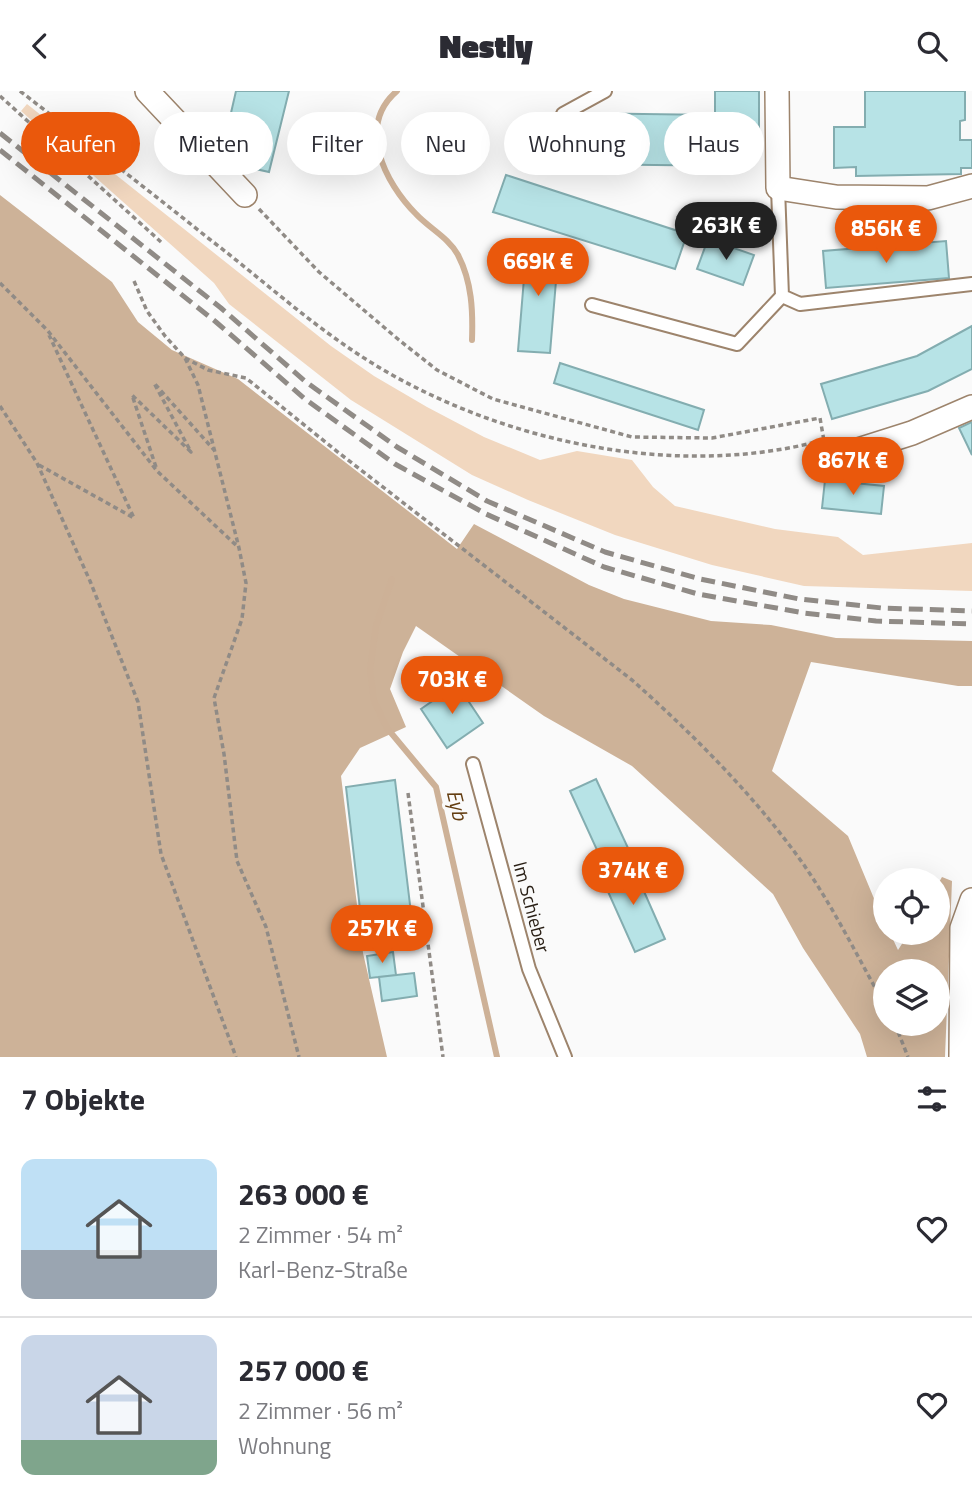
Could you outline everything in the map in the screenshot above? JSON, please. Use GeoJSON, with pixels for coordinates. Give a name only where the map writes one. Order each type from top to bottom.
{"type":"FeatureCollection","features":[{"type":"Feature","properties":{"kind":"street"},"geometry":{"type":"LineString","coordinates":[[147,91],[246,195]]}},
{"type":"Feature","properties":{"kind":"street"},"geometry":{"type":"LineString","coordinates":[[777,91],[778,188],[836,197],[928,198],[972,186]]}},
{"type":"Feature","properties":{"kind":"street"},"geometry":{"type":"LineString","coordinates":[[830,446],[912,433],[972,407]]}},
{"type":"Feature","properties":{"kind":"street"},"geometry":{"type":"LineString","coordinates":[[961,1057],[962,928],[972,901]]}},
{"type":"Feature","properties":{"kind":"lane"},"geometry":{"type":"LineString","coordinates":[[567,112],[605,91]]}},
{"type":"Feature","properties":{"kind":"lane"},"geometry":{"type":"LineString","coordinates":[[592,305],[737,344],[782,296],[778,188]]}},
{"type":"Feature","properties":{"kind":"lane"},"geometry":{"type":"LineString","coordinates":[[782,296],[800,304],[972,284]]}},
{"type":"Feature","properties":{"kind":"lane","name":"Im Schieber"},"geometry":{"type":"LineString","coordinates":[[473,764],[529,969],[565,1057]]}},
{"type":"Feature","properties":{"kind":"path"},"geometry":{"type":"LineString","coordinates":[[20,91],[346,346],[420,390],[460,409],[510,427],[562,441],[645,452],[719,455],[830,446],[820,418],[712,438],[632,437],[493,399],[437,370],[399,340],[319,272],[246,195]]}},
{"type":"Feature","properties":{"kind":"path"},"geometry":{"type":"LineString","coordinates":[[0,96],[160,242]]}},
{"type":"Feature","properties":{"kind":"path"},"geometry":{"type":"LineString","coordinates":[[134,281],[147,311],[185,358],[198,385],[239,548],[246,583],[242,619],[214,698],[237,861],[266,927],[299,1057]]}},
{"type":"Feature","properties":{"kind":"path"},"geometry":{"type":"LineString","coordinates":[[0,283],[46,330],[157,471],[239,548]]}},
{"type":"Feature","properties":{"kind":"path"},"geometry":{"type":"LineString","coordinates":[[37,463],[134,518],[46,330]]}},
{"type":"Feature","properties":{"kind":"path"},"geometry":{"type":"LineString","coordinates":[[185,358],[208,370],[246,378],[632,680],[661,706],[687,730],[791,847],[822,894],[873,984]]}},
{"type":"Feature","properties":{"kind":"path"},"geometry":{"type":"LineString","coordinates":[[157,471],[132,395],[191,452],[155,383],[216,453]]}},
{"type":"Feature","properties":{"kind":"path"},"geometry":{"type":"LineString","coordinates":[[0,406],[37,463],[90,581],[138,702],[161,854],[236,1057]]}},
{"type":"Feature","properties":{"kind":"path"},"geometry":{"type":"LineString","coordinates":[[408,793],[443,1057]]}},
{"type":"Feature","properties":{"kind":"path"},"geometry":{"type":"LineString","coordinates":[[900,1036],[908,1057]]}},
{"type":"Feature","properties":{"kind":"shaded area"},"geometry":{"type":"Polygon","coordinates":[[[27,104],[37,112],[22,112],[27,104]]]}},
{"type":"Feature","properties":{"kind":"shaded area"},"geometry":{"type":"Polygon","coordinates":[[[93,175],[116,175],[331,346],[374,376],[484,437],[540,460],[577,451],[632,460],[653,487],[675,506],[775,529],[838,537],[863,555],[972,543],[972,591],[804,586],[712,565],[615,535],[528,500],[472,475],[351,400],[229,304],[214,283],[93,175]]]}},
{"type":"Feature","properties":{"kind":"shaded area"},"geometry":{"type":"Polygon","coordinates":[[[0,195],[112,282],[138,322],[172,350],[238,379],[457,549],[474,524],[589,585],[624,599],[711,621],[771,625],[836,638],[972,641],[972,686],[811,662],[772,771],[848,836],[873,896],[873,945],[896,945],[898,950],[901,945],[949,945],[949,959],[873,959],[873,1036],[946,1036],[945,1057],[867,1057],[860,1034],[803,948],[773,894],[632,766],[544,716],[416,626],[390,689],[406,727],[360,748],[341,776],[363,953],[387,1057],[0,1057],[0,195]]]}},
{"type":"Feature","properties":{"kind":"shaded area"},"geometry":{"type":"Polygon","coordinates":[[[950,880],[952,881],[950,931],[950,880]]]}},
{"type":"Feature","properties":{"kind":"building"},"geometry":{"type":"Polygon","coordinates":[[[236,91],[289,91],[273,156],[273,112],[231,112],[236,91]]]}},
{"type":"Feature","properties":{"kind":"building"},"geometry":{"type":"Polygon","coordinates":[[[715,91],[759,91],[759,112],[715,112],[715,91]]]}},
{"type":"Feature","properties":{"kind":"building"},"geometry":{"type":"Polygon","coordinates":[[[865,91],[965,91],[965,120],[960,121],[960,140],[972,140],[972,168],[961,168],[961,174],[856,176],[856,167],[834,168],[834,127],[865,127],[865,91]]]}},
{"type":"Feature","properties":{"kind":"building"},"geometry":{"type":"Polygon","coordinates":[[[650,114],[664,114],[664,165],[650,165],[650,114]]]}},
{"type":"Feature","properties":{"kind":"building"},"geometry":{"type":"Polygon","coordinates":[[[506,175],[687,234],[675,269],[493,212],[506,175]]]}},
{"type":"Feature","properties":{"kind":"building"},"geometry":{"type":"Polygon","coordinates":[[[730,207],[760,210],[758,225],[729,222],[730,207]]]}},
{"type":"Feature","properties":{"kind":"building"},"geometry":{"type":"Polygon","coordinates":[[[708,239],[754,255],[743,285],[697,269],[708,239]]]}},
{"type":"Feature","properties":{"kind":"building"},"geometry":{"type":"Polygon","coordinates":[[[946,241],[949,278],[826,288],[823,251],[946,241]]]}},
{"type":"Feature","properties":{"kind":"building"},"geometry":{"type":"Polygon","coordinates":[[[527,242],[559,245],[550,353],[518,351],[527,242]]]}},
{"type":"Feature","properties":{"kind":"building"},"geometry":{"type":"Polygon","coordinates":[[[972,326],[972,369],[928,391],[832,419],[821,384],[917,356],[972,326]]]}},
{"type":"Feature","properties":{"kind":"building"},"geometry":{"type":"Polygon","coordinates":[[[560,363],[704,410],[698,430],[554,383],[560,363]]]}},
{"type":"Feature","properties":{"kind":"building"},"geometry":{"type":"Polygon","coordinates":[[[972,422],[972,455],[959,428],[972,422]]]}},
{"type":"Feature","properties":{"kind":"building"},"geometry":{"type":"Polygon","coordinates":[[[825,480],[884,486],[881,514],[822,508],[825,480]]]}},
{"type":"Feature","properties":{"kind":"building"},"geometry":{"type":"Polygon","coordinates":[[[457,684],[483,723],[447,748],[421,709],[457,684]]]}},
{"type":"Feature","properties":{"kind":"building"},"geometry":{"type":"Polygon","coordinates":[[[596,779],[628,848],[602,861],[570,791],[596,779]]]}},
{"type":"Feature","properties":{"kind":"building"},"geometry":{"type":"Polygon","coordinates":[[[395,780],[414,938],[364,944],[346,787],[395,780]]]}},
{"type":"Feature","properties":{"kind":"building"},"geometry":{"type":"Polygon","coordinates":[[[631,862],[665,939],[635,952],[601,876],[631,862]]]}},
{"type":"Feature","properties":{"kind":"building"},"geometry":{"type":"Polygon","coordinates":[[[393,952],[396,975],[370,978],[367,956],[393,952]]]}},
{"type":"Feature","properties":{"kind":"building"},"geometry":{"type":"Polygon","coordinates":[[[414,973],[417,996],[382,1001],[379,977],[414,973]]]}},
{"type":"Feature","properties":{"kind":"waterway","name":"Eyb"},"geometry":{"type":"LineString","coordinates":[[397,91],[385,105],[378,121],[380,154],[394,187],[421,219],[449,243],[463,265],[471,297],[472,340]]}},
{"type":"Feature","properties":{"kind":"waterway","name":"Eyb"},"geometry":{"type":"LineString","coordinates":[[392,579],[376,626],[370,670],[374,701],[387,728],[436,787],[497,1057]]}},
{"type":"Feature","properties":{"kind":"railway"},"geometry":{"type":"LineString","coordinates":[[0,133],[221,308],[306,382],[397,447],[487,501],[605,552],[700,579],[799,599],[882,608],[972,611]]}},
{"type":"Feature","properties":{"kind":"railway"},"geometry":{"type":"LineString","coordinates":[[0,150],[216,322],[305,399],[395,464],[486,514],[604,567],[698,594],[804,613],[876,621],[972,624]]}}]}
